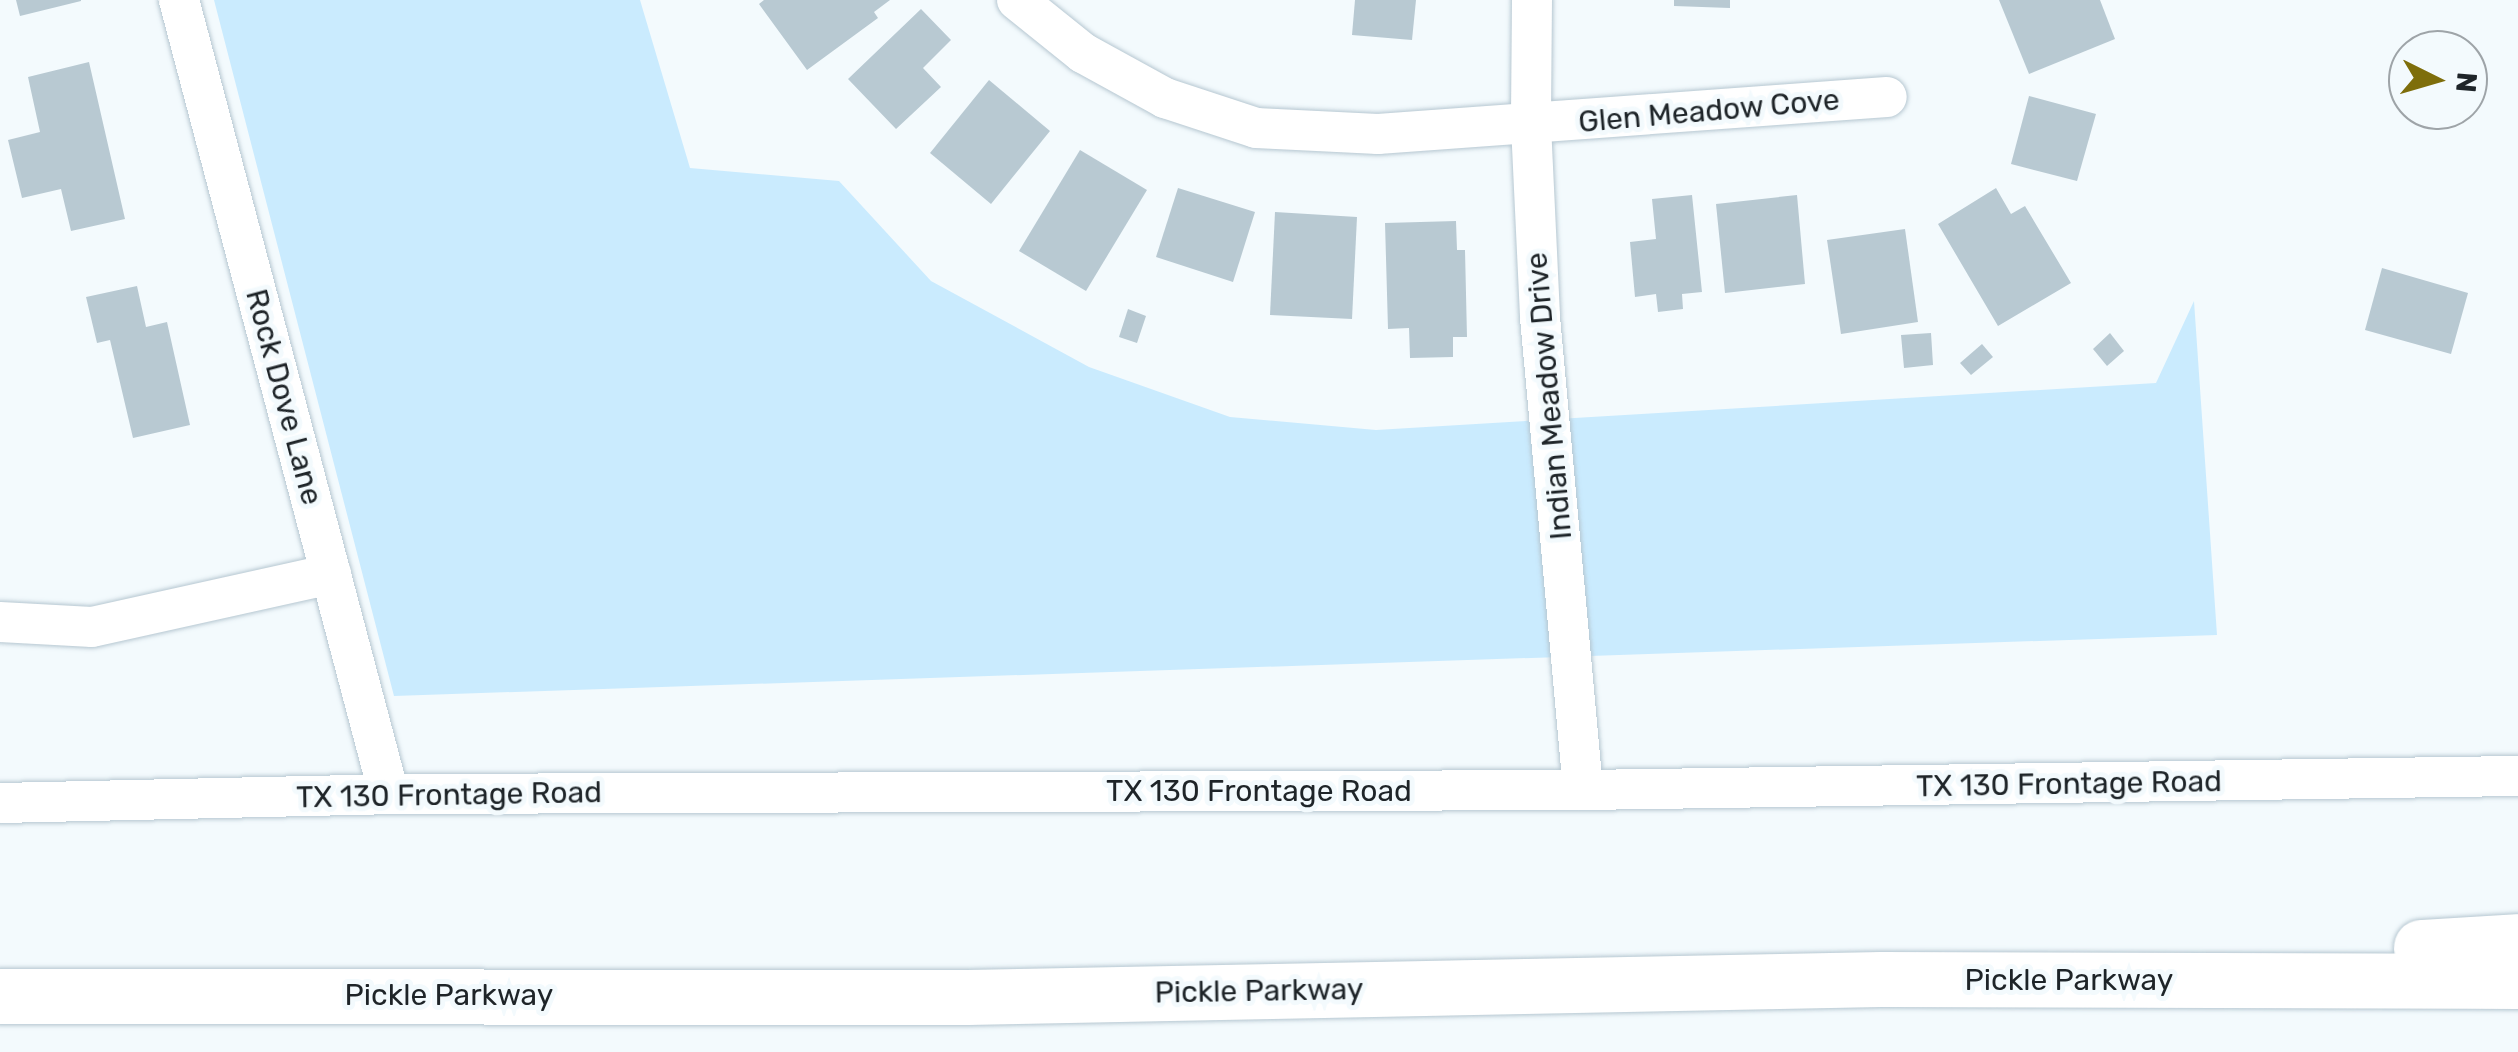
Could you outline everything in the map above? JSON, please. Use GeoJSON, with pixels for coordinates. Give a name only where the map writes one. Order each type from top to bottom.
{"type":"FeatureCollection","features":[{"type":"Feature","properties":{"kind":"highway"},"geometry":{"type":"LineString","coordinates":[[1881,979],[2518,941]]}},
{"type":"Feature","properties":{"kind":"highway","name":"Pickle Parkway"},"geometry":{"type":"LineString","coordinates":[[0,996],[966,997],[1881,979],[2518,981]]}},
{"type":"Feature","properties":{"kind":"street","name":"Rock Dove Lane"},"geometry":{"type":"LineString","coordinates":[[180,0],[389,794]]}},
{"type":"Feature","properties":{"kind":"street","name":"Glen Meadow Cove"},"geometry":{"type":"LineString","coordinates":[[1018,0],[1083,54],[1165,98],[1256,128],[1378,134],[1887,97]]}},
{"type":"Feature","properties":{"kind":"street","name":"Indian Meadow Drive"},"geometry":{"type":"LineString","coordinates":[[1532,0],[1531,125],[1540,317],[1584,790]]}},
{"type":"Feature","properties":{"kind":"street"},"geometry":{"type":"LineString","coordinates":[[0,622],[92,627],[330,574]]}},
{"type":"Feature","properties":{"kind":"street","name":"TX 130 Frontage Road"},"geometry":{"type":"LineString","coordinates":[[0,803],[389,794],[1584,790],[2518,776]]}},
{"type":"Feature","properties":{"kind":"shaded area"},"geometry":{"type":"Polygon","coordinates":[[[214,0],[640,0],[690,168],[839,181],[931,281],[1089,367],[1230,417],[1376,430],[2156,383],[2194,301],[2217,635],[394,696],[214,0]]]}},
{"type":"Feature","properties":{"kind":"building"},"geometry":{"type":"Polygon","coordinates":[[[16,0],[81,0],[81,1],[20,16],[16,0]]]}},
{"type":"Feature","properties":{"kind":"building"},"geometry":{"type":"Polygon","coordinates":[[[764,0],[890,0],[874,12],[878,18],[807,70],[759,4],[764,0]]]}},
{"type":"Feature","properties":{"kind":"building"},"geometry":{"type":"Polygon","coordinates":[[[1355,0],[1416,0],[1412,40],[1352,35],[1355,0]]]}},
{"type":"Feature","properties":{"kind":"building"},"geometry":{"type":"Polygon","coordinates":[[[1674,0],[1730,0],[1730,8],[1674,6],[1674,0]]]}},
{"type":"Feature","properties":{"kind":"building"},"geometry":{"type":"Polygon","coordinates":[[[1999,0],[2100,0],[2115,39],[2029,74],[1999,0]]]}},
{"type":"Feature","properties":{"kind":"building"},"geometry":{"type":"Polygon","coordinates":[[[921,9],[951,40],[923,68],[941,87],[896,129],[848,79],[921,9]]]}},
{"type":"Feature","properties":{"kind":"building"},"geometry":{"type":"Polygon","coordinates":[[[89,62],[125,219],[71,231],[61,189],[22,198],[8,140],[40,132],[28,77],[89,62]]]}},
{"type":"Feature","properties":{"kind":"building"},"geometry":{"type":"Polygon","coordinates":[[[989,80],[1050,131],[991,204],[930,153],[989,80]]]}},
{"type":"Feature","properties":{"kind":"building"},"geometry":{"type":"Polygon","coordinates":[[[2029,96],[2096,114],[2077,181],[2011,164],[2029,96]]]}},
{"type":"Feature","properties":{"kind":"building"},"geometry":{"type":"Polygon","coordinates":[[[1080,150],[1147,190],[1086,291],[1019,251],[1080,150]]]}},
{"type":"Feature","properties":{"kind":"building"},"geometry":{"type":"Polygon","coordinates":[[[1178,188],[1255,212],[1233,282],[1156,257],[1178,188]]]}},
{"type":"Feature","properties":{"kind":"building"},"geometry":{"type":"Polygon","coordinates":[[[1996,188],[2011,214],[2025,206],[2071,283],[1998,326],[1938,224],[1996,188]]]}},
{"type":"Feature","properties":{"kind":"building"},"geometry":{"type":"Polygon","coordinates":[[[1692,195],[1702,292],[1682,294],[1683,309],[1658,312],[1656,294],[1635,297],[1630,242],[1656,239],[1652,199],[1692,195]]]}},
{"type":"Feature","properties":{"kind":"building"},"geometry":{"type":"Polygon","coordinates":[[[1797,195],[1805,284],[1725,293],[1716,204],[1797,195]]]}},
{"type":"Feature","properties":{"kind":"building"},"geometry":{"type":"Polygon","coordinates":[[[1275,212],[1357,217],[1352,319],[1270,315],[1275,212]]]}},
{"type":"Feature","properties":{"kind":"building"},"geometry":{"type":"Polygon","coordinates":[[[1456,221],[1457,250],[1465,250],[1467,337],[1453,337],[1453,357],[1410,358],[1409,328],[1388,329],[1385,223],[1456,221]]]}},
{"type":"Feature","properties":{"kind":"building"},"geometry":{"type":"Polygon","coordinates":[[[1905,229],[1918,322],[1841,334],[1827,240],[1905,229]]]}},
{"type":"Feature","properties":{"kind":"building"},"geometry":{"type":"Polygon","coordinates":[[[2382,268],[2468,293],[2451,354],[2365,330],[2382,268]]]}},
{"type":"Feature","properties":{"kind":"building"},"geometry":{"type":"Polygon","coordinates":[[[137,286],[146,327],[167,322],[190,425],[133,438],[110,340],[97,343],[86,297],[137,286]]]}},
{"type":"Feature","properties":{"kind":"building"},"geometry":{"type":"Polygon","coordinates":[[[1128,309],[1146,316],[1137,343],[1119,337],[1128,309]]]}},
{"type":"Feature","properties":{"kind":"building"},"geometry":{"type":"Polygon","coordinates":[[[1931,333],[1933,365],[1904,368],[1901,335],[1931,333]]]}},
{"type":"Feature","properties":{"kind":"building"},"geometry":{"type":"Polygon","coordinates":[[[2110,333],[2124,351],[2107,366],[2093,349],[2110,333]]]}},
{"type":"Feature","properties":{"kind":"building"},"geometry":{"type":"Polygon","coordinates":[[[1982,344],[1993,357],[1971,375],[1960,363],[1982,344]]]}}]}
